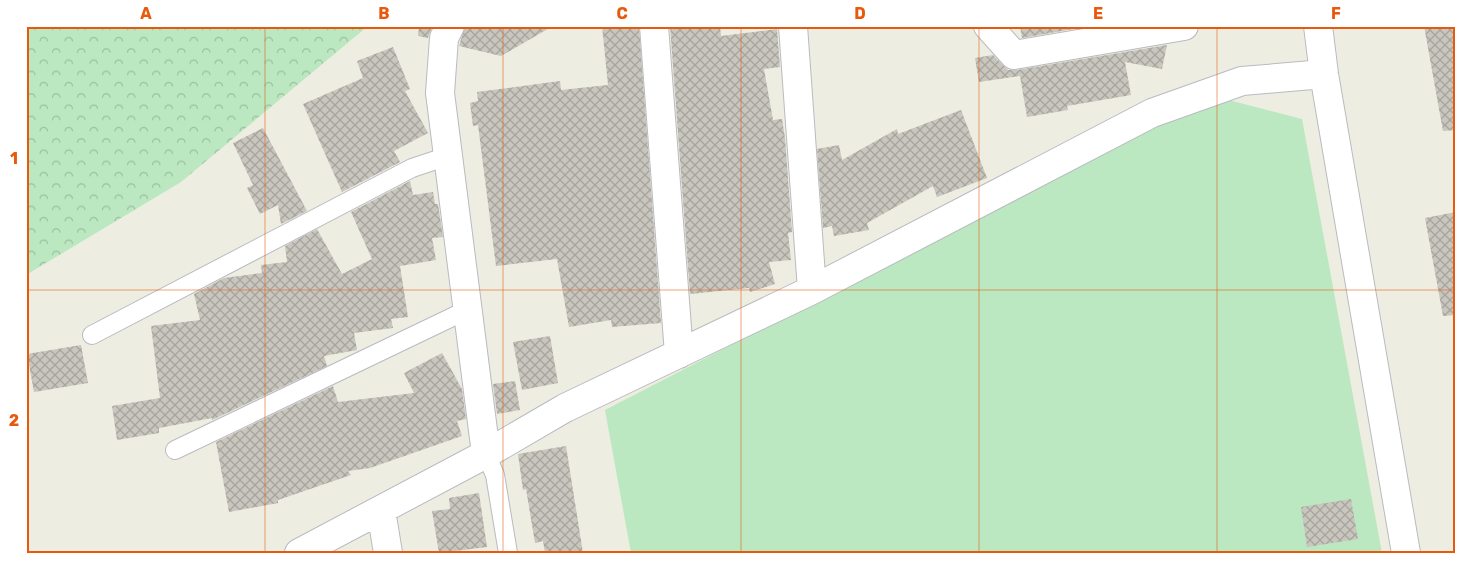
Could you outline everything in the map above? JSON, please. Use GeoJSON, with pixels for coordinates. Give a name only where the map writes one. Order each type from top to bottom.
{"type":"FeatureCollection","features":[{"type":"Feature","properties":{"kind":"street"},"geometry":{"type":"LineString","coordinates":[[450,26],[444,38],[440,93],[486,454]]}},
{"type":"Feature","properties":{"kind":"street"},"geometry":{"type":"LineString","coordinates":[[654,26],[680,354]]}},
{"type":"Feature","properties":{"kind":"street"},"geometry":{"type":"LineString","coordinates":[[793,26],[812,290]]}},
{"type":"Feature","properties":{"kind":"street"},"geometry":{"type":"LineString","coordinates":[[988,26],[1014,55],[1184,26]]}},
{"type":"Feature","properties":{"kind":"street"},"geometry":{"type":"LineString","coordinates":[[1318,26],[1324,74],[1406,553]]}},
{"type":"Feature","properties":{"kind":"street"},"geometry":{"type":"LineString","coordinates":[[299,553],[486,454],[565,408],[812,290],[1152,113],[1242,82],[1324,74]]}},
{"type":"Feature","properties":{"kind":"street"},"geometry":{"type":"LineString","coordinates":[[381,510],[388,553]]}},
{"type":"Feature","properties":{"kind":"lane"},"geometry":{"type":"LineString","coordinates":[[92,335],[412,168],[448,156]]}},
{"type":"Feature","properties":{"kind":"lane"},"geometry":{"type":"LineString","coordinates":[[175,450],[467,310]]}},
{"type":"Feature","properties":{"kind":"lane"},"geometry":{"type":"LineString","coordinates":[[486,454],[495,475],[508,553]]}},
{"type":"Feature","properties":{"kind":"green space"},"geometry":{"type":"Polygon","coordinates":[[[26,26],[368,26],[181,182],[26,275],[26,26]]]}},
{"type":"Feature","properties":{"kind":"green space"},"geometry":{"type":"Polygon","coordinates":[[[1213,96],[1302,119],[1382,553],[631,553],[605,410],[1213,96]]]}},
{"type":"Feature","properties":{"kind":"building"},"geometry":{"type":"Polygon","coordinates":[[[419,26],[432,26],[428,38],[418,36],[419,26]]]}},
{"type":"Feature","properties":{"kind":"building"},"geometry":{"type":"Polygon","coordinates":[[[465,26],[553,26],[501,56],[459,46],[465,26]]]}},
{"type":"Feature","properties":{"kind":"building"},"geometry":{"type":"Polygon","coordinates":[[[602,26],[639,26],[661,323],[612,327],[611,320],[569,327],[557,259],[496,266],[478,125],[473,126],[470,103],[478,101],[477,92],[560,81],[561,90],[608,85],[602,26]]]}},
{"type":"Feature","properties":{"kind":"building"},"geometry":{"type":"Polygon","coordinates":[[[670,26],[720,26],[721,36],[777,29],[780,67],[764,69],[773,120],[782,119],[792,232],[788,233],[791,260],[769,262],[775,284],[750,292],[749,288],[690,294],[670,26]]]}},
{"type":"Feature","properties":{"kind":"building"},"geometry":{"type":"Polygon","coordinates":[[[1020,26],[1090,26],[1022,38],[1020,26]]]}},
{"type":"Feature","properties":{"kind":"building"},"geometry":{"type":"Polygon","coordinates":[[[1424,26],[1456,26],[1456,130],[1443,131],[1424,26]]]}},
{"type":"Feature","properties":{"kind":"building"},"geometry":{"type":"Polygon","coordinates":[[[1167,45],[1162,69],[1125,62],[1131,95],[1067,106],[1068,110],[1027,117],[1020,76],[979,82],[975,58],[993,55],[1008,70],[1017,70],[1167,45]]]}},
{"type":"Feature","properties":{"kind":"building"},"geometry":{"type":"Polygon","coordinates":[[[393,47],[410,89],[405,91],[428,133],[394,151],[400,162],[342,192],[303,104],[363,78],[357,61],[393,47]]]}},
{"type":"Feature","properties":{"kind":"building"},"geometry":{"type":"Polygon","coordinates":[[[961,110],[987,178],[937,197],[933,186],[867,223],[869,230],[834,236],[832,226],[823,228],[817,149],[839,145],[842,160],[897,129],[898,134],[961,110]]]}},
{"type":"Feature","properties":{"kind":"building"},"geometry":{"type":"Polygon","coordinates":[[[263,128],[307,211],[281,224],[278,205],[260,214],[247,188],[253,185],[233,143],[263,128]]]}},
{"type":"Feature","properties":{"kind":"building"},"geometry":{"type":"Polygon","coordinates":[[[410,181],[413,195],[433,192],[435,204],[438,204],[443,237],[432,238],[436,260],[400,266],[408,317],[391,319],[393,328],[354,333],[357,350],[324,356],[327,366],[212,420],[212,418],[159,428],[159,433],[117,440],[112,406],[160,398],[151,326],[200,320],[194,294],[224,278],[262,273],[261,265],[287,262],[285,246],[317,229],[342,274],[372,259],[351,212],[410,181]]]}},
{"type":"Feature","properties":{"kind":"building"},"geometry":{"type":"Polygon","coordinates":[[[1456,212],[1456,315],[1443,316],[1425,218],[1456,212]]]}},
{"type":"Feature","properties":{"kind":"building"},"geometry":{"type":"Polygon","coordinates":[[[550,336],[558,383],[522,390],[513,342],[550,336]]]}},
{"type":"Feature","properties":{"kind":"building"},"geometry":{"type":"Polygon","coordinates":[[[81,345],[88,383],[34,392],[27,354],[81,345]]]}},
{"type":"Feature","properties":{"kind":"building"},"geometry":{"type":"Polygon","coordinates":[[[442,353],[462,389],[466,419],[457,421],[462,436],[370,468],[348,471],[351,475],[278,500],[278,503],[229,512],[216,442],[333,386],[338,402],[414,393],[404,373],[442,353]]]}},
{"type":"Feature","properties":{"kind":"building"},"geometry":{"type":"Polygon","coordinates":[[[515,381],[520,410],[497,414],[493,384],[515,381]]]}},
{"type":"Feature","properties":{"kind":"building"},"geometry":{"type":"Polygon","coordinates":[[[566,446],[583,553],[545,553],[543,541],[535,543],[526,489],[523,490],[518,454],[566,446]]]}},
{"type":"Feature","properties":{"kind":"building"},"geometry":{"type":"Polygon","coordinates":[[[479,493],[487,547],[439,553],[432,511],[450,509],[449,498],[479,493]]]}},
{"type":"Feature","properties":{"kind":"building"},"geometry":{"type":"Polygon","coordinates":[[[1351,499],[1358,539],[1307,547],[1301,507],[1351,499]]]}}]}
